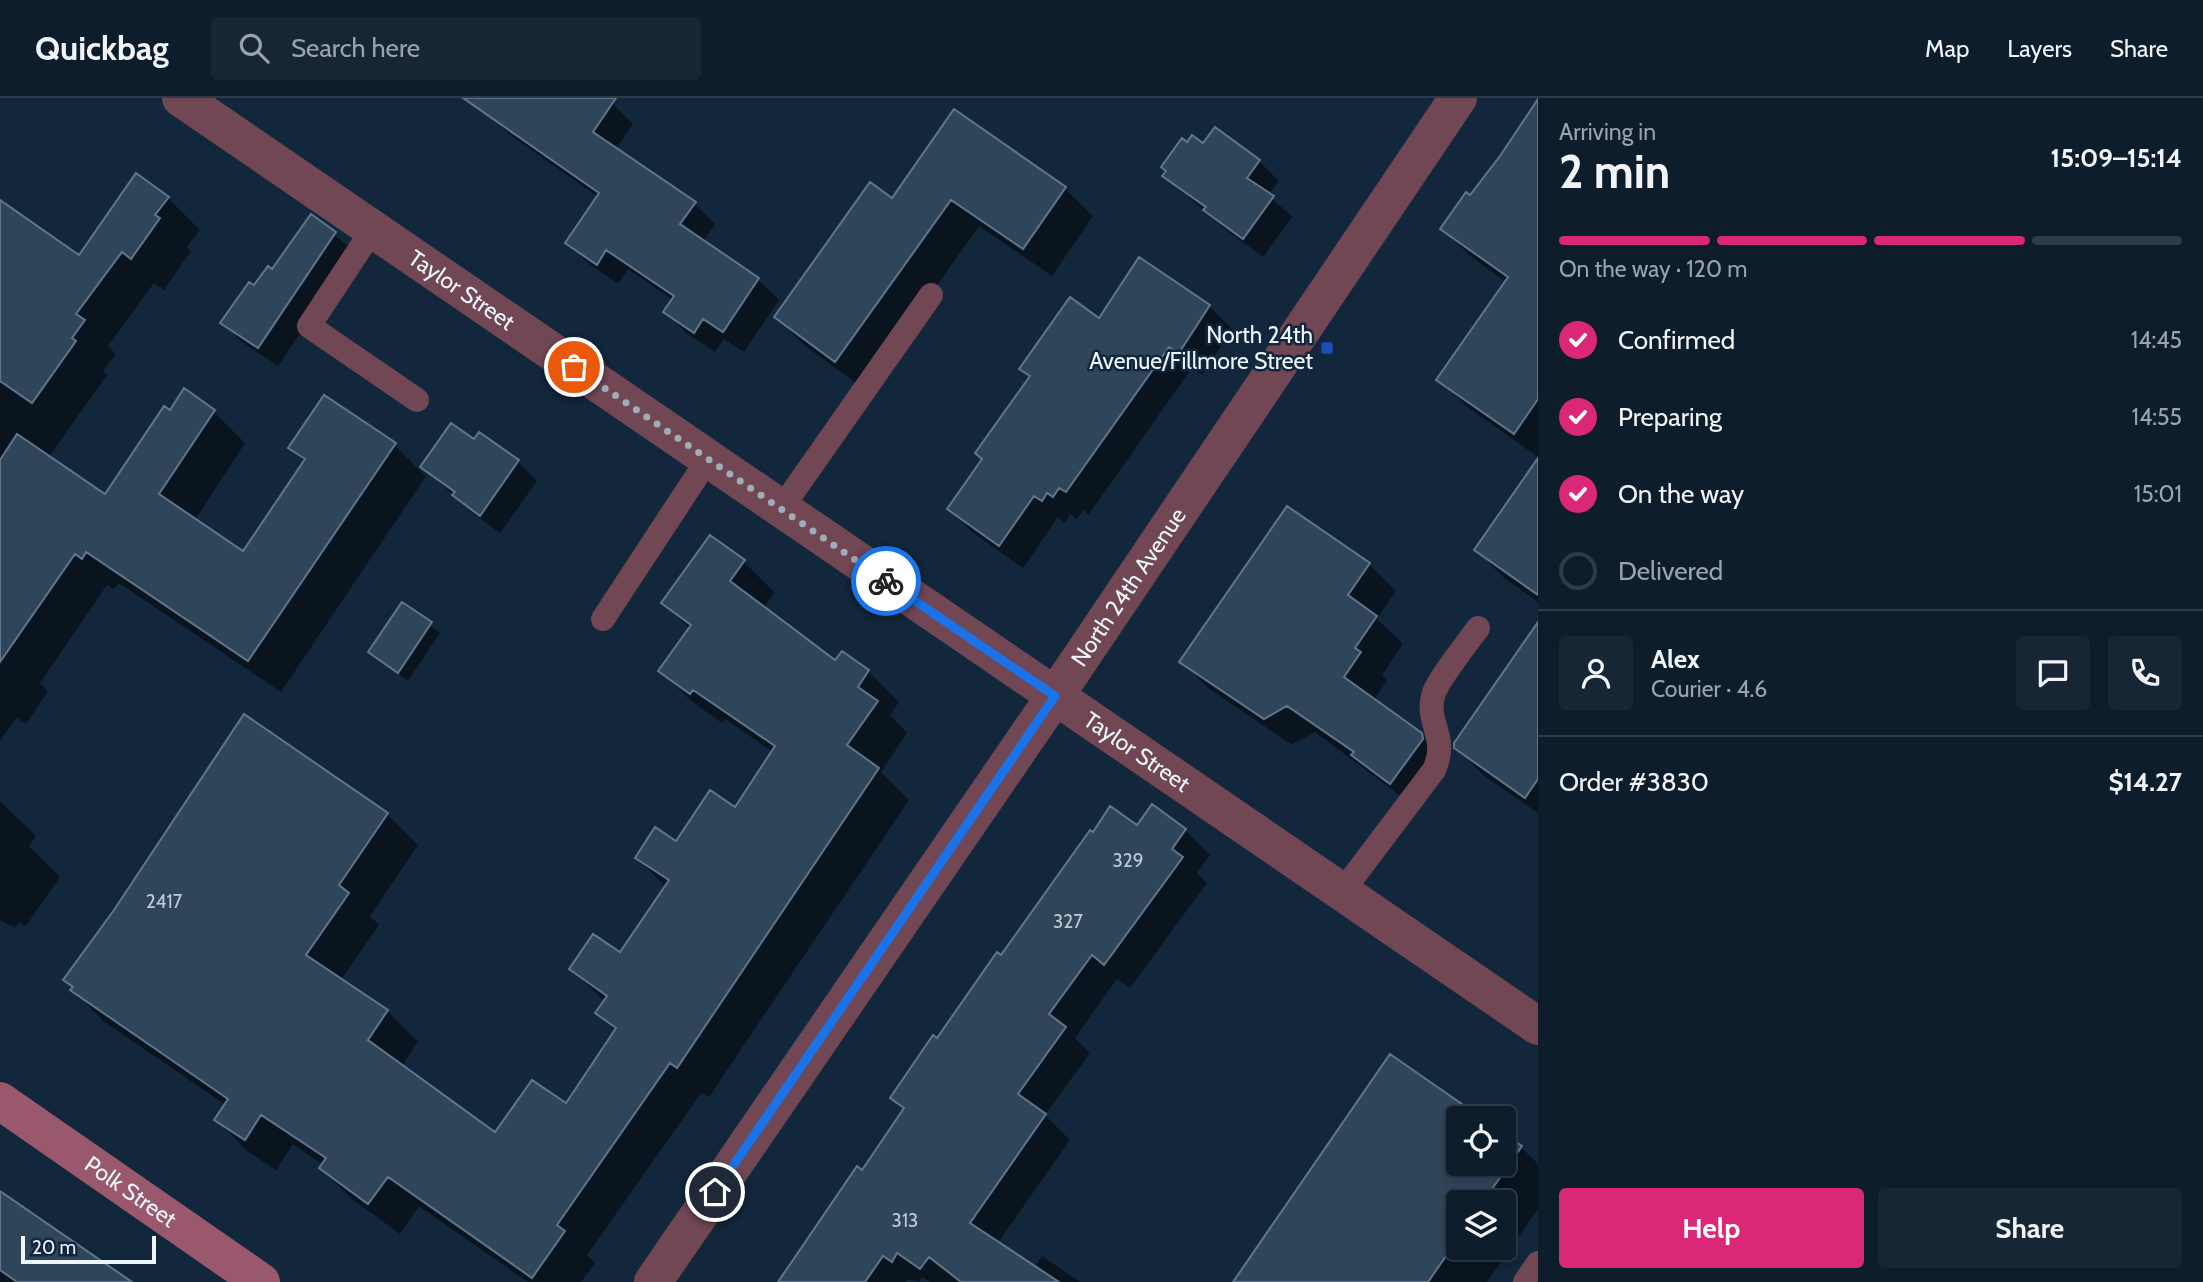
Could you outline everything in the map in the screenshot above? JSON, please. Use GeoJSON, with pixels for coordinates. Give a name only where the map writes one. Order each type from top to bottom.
{"type":"FeatureCollection","features":[{"type":"Feature","properties":{"kind":"main road","name":"Polk Street"},"geometry":{"type":"LineString","coordinates":[[0,1101],[261,1282]]}},
{"type":"Feature","properties":{"kind":"street","name":"Taylor Street"},"geometry":{"type":"LineString","coordinates":[[181,98],[1342,892],[1534,1015]]}},
{"type":"Feature","properties":{"kind":"street","name":"North 24th Avenue"},"geometry":{"type":"LineString","coordinates":[[653,1282],[1055,696],[1458,98]]}},
{"type":"Feature","properties":{"kind":"lane"},"geometry":{"type":"LineString","coordinates":[[373,229],[309,326],[417,400]]}},
{"type":"Feature","properties":{"kind":"lane"},"geometry":{"type":"LineString","coordinates":[[781,509],[931,295]]}},
{"type":"Feature","properties":{"kind":"lane"},"geometry":{"type":"LineString","coordinates":[[603,620],[708,459]]}},
{"type":"Feature","properties":{"kind":"lane"},"geometry":{"type":"LineString","coordinates":[[1342,892],[1434,770],[1442,752],[1433,716],[1433,695],[1478,628]]}},
{"type":"Feature","properties":{"kind":"lane"},"geometry":{"type":"LineString","coordinates":[[1525,1282],[1538,1263]]}},
{"type":"Feature","properties":{"kind":"building"},"geometry":{"type":"Polygon","coordinates":[[[463,98],[616,98],[593,132],[696,202],[680,224],[759,278],[723,332],[703,319],[694,333],[663,312],[674,296],[606,250],[597,265],[565,243],[599,193],[463,98]]]}},
{"type":"Feature","properties":{"kind":"building"},"geometry":{"type":"Polygon","coordinates":[[[1538,99],[1538,399],[1514,434],[1436,380],[1508,277],[1440,229],[1466,192],[1470,195],[1500,156],[1538,99]]]}},
{"type":"Feature","properties":{"kind":"building"},"geometry":{"type":"Polygon","coordinates":[[[954,109],[1066,187],[1023,249],[951,200],[835,362],[774,317],[870,182],[892,198],[954,109]]]}},
{"type":"Feature","properties":{"kind":"building"},"geometry":{"type":"Polygon","coordinates":[[[1215,127],[1260,160],[1247,178],[1274,196],[1243,239],[1203,210],[1206,207],[1162,176],[1166,171],[1161,167],[1182,138],[1187,142],[1192,135],[1203,143],[1215,127]]]}},
{"type":"Feature","properties":{"kind":"building"},"geometry":{"type":"Polygon","coordinates":[[[136,173],[169,197],[155,215],[160,218],[131,259],[122,252],[76,314],[85,320],[72,338],[76,341],[32,403],[0,381],[0,200],[79,255],[136,173]]]}},
{"type":"Feature","properties":{"kind":"building"},"geometry":{"type":"Polygon","coordinates":[[[311,214],[336,232],[258,348],[220,323],[249,282],[254,285],[268,266],[272,269],[311,214]]]}},
{"type":"Feature","properties":{"kind":"building"},"geometry":{"type":"Polygon","coordinates":[[[1139,257],[1210,305],[1179,353],[1169,347],[1066,492],[1059,488],[1053,497],[1047,493],[1042,501],[1034,496],[999,546],[947,509],[982,459],[975,453],[1030,376],[1019,369],[1070,297],[1099,318],[1139,257]]]}},
{"type":"Feature","properties":{"kind":"building"},"geometry":{"type":"Polygon","coordinates":[[[184,388],[215,410],[159,494],[243,551],[305,459],[288,448],[324,395],[396,443],[248,661],[86,552],[82,559],[75,554],[0,662],[0,460],[17,434],[105,494],[164,406],[170,410],[184,388]]]}},
{"type":"Feature","properties":{"kind":"building"},"geometry":{"type":"Polygon","coordinates":[[[451,423],[474,439],[479,432],[519,460],[480,516],[452,495],[455,492],[420,467],[451,423]]]}},
{"type":"Feature","properties":{"kind":"building"},"geometry":{"type":"Polygon","coordinates":[[[1538,458],[1538,595],[1474,550],[1538,458]]]}},
{"type":"Feature","properties":{"kind":"building"},"geometry":{"type":"Polygon","coordinates":[[[1287,506],[1370,563],[1348,595],[1377,616],[1355,648],[1361,652],[1344,677],[1422,733],[1423,739],[1390,784],[1351,755],[1354,752],[1287,706],[1264,719],[1179,662],[1287,506]]]}},
{"type":"Feature","properties":{"kind":"building"},"geometry":{"type":"Polygon","coordinates":[[[710,535],[745,560],[730,581],[835,660],[842,651],[869,670],[858,687],[878,701],[847,745],[879,768],[677,1068],[670,1063],[557,1225],[565,1231],[532,1278],[388,1177],[368,1204],[319,1168],[326,1158],[261,1115],[245,1140],[214,1120],[228,1099],[70,990],[73,987],[63,980],[114,910],[244,714],[388,813],[339,885],[349,893],[306,955],[388,1010],[368,1040],[495,1132],[532,1080],[566,1103],[616,1028],[595,1013],[607,996],[569,969],[593,934],[620,952],[669,880],[635,858],[655,827],[676,841],[710,790],[735,807],[775,746],[693,690],[690,694],[658,671],[691,625],[661,603],[710,535]]]}},
{"type":"Feature","properties":{"kind":"building"},"geometry":{"type":"Polygon","coordinates":[[[402,602],[432,622],[398,673],[368,652],[402,602]]]}},
{"type":"Feature","properties":{"kind":"building"},"geometry":{"type":"Polygon","coordinates":[[[1538,622],[1538,779],[1525,798],[1454,748],[1454,743],[1538,622]]]}},
{"type":"Feature","properties":{"kind":"building"},"geometry":{"type":"Polygon","coordinates":[[[1152,804],[1186,829],[1172,849],[1183,857],[1104,965],[1092,955],[1049,1014],[1066,1027],[1018,1094],[1046,1114],[970,1223],[1059,1282],[961,1282],[929,1257],[920,1269],[897,1253],[892,1262],[883,1256],[865,1282],[778,1282],[857,1166],[862,1170],[904,1108],[890,1098],[933,1035],[937,1038],[997,952],[1001,955],[1090,830],[1093,832],[1110,806],[1137,825],[1152,804]]]}},
{"type":"Feature","properties":{"kind":"building"},"geometry":{"type":"Polygon","coordinates":[[[1390,1054],[1465,1106],[1446,1106],[1446,1176],[1501,1176],[1491,1190],[1446,1190],[1446,1256],[1428,1282],[1233,1282],[1390,1054]]]}},
{"type":"Feature","properties":{"kind":"building"},"geometry":{"type":"Polygon","coordinates":[[[1516,1142],[1522,1146],[1516,1155],[1516,1142]]]}},
{"type":"Feature","properties":{"kind":"building"},"geometry":{"type":"Polygon","coordinates":[[[0,1191],[132,1282],[17,1282],[0,1270],[0,1191]]]}},
{"type":"Feature","properties":{"kind":"way so far"},"geometry":{"type":"LineString","coordinates":[[574,367],[886,581]]}},
{"type":"Feature","properties":{"kind":"place","name":"North 24th Avenue/Fillmore Street"},"geometry":{"type":"Point","coordinates":[1327,348]}},
{"type":"Feature","properties":{"kind":"route"},"geometry":{"type":"LineString","coordinates":[[715,1192],[1055,696],[886,581]]}}]}
